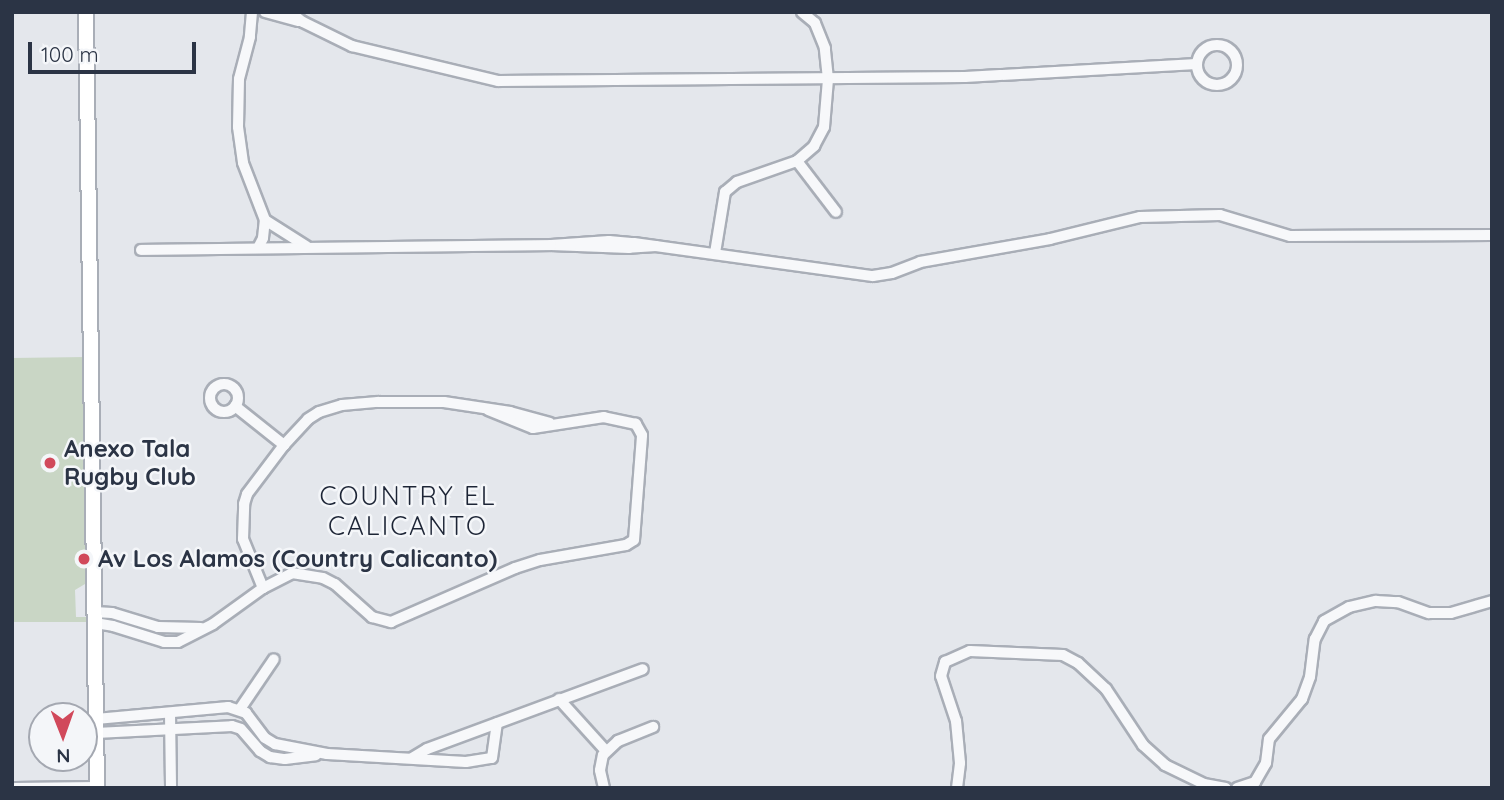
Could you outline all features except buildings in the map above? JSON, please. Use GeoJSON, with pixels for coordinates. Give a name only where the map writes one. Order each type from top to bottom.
{"type":"FeatureCollection","features":[{"type":"Feature","properties":{"kind":"main road"},"geometry":{"type":"LineString","coordinates":[[86,12],[96,702]]}},
{"type":"Feature","properties":{"kind":"street"},"geometry":{"type":"LineString","coordinates":[[252,12],[251,29],[239,79],[237,127],[243,163],[265,220],[263,238],[258,248]]}},
{"type":"Feature","properties":{"kind":"street"},"geometry":{"type":"LineString","coordinates":[[251,29],[263,12],[303,22]]}},
{"type":"Feature","properties":{"kind":"street"},"geometry":{"type":"LineString","coordinates":[[290,12],[303,22],[352,46],[498,81],[828,79],[1039,74],[1197,64]]}},
{"type":"Feature","properties":{"kind":"street"},"geometry":{"type":"LineString","coordinates":[[715,253],[725,192],[737,182],[797,161],[814,146],[824,127],[828,79],[823,41],[815,23],[802,12]]}},
{"type":"Feature","properties":{"kind":"street"},"geometry":{"type":"LineString","coordinates":[[1217,45],[1233,53],[1237,66],[1226,83],[1212,85],[1201,77],[1197,64],[1205,48],[1217,45]]}},
{"type":"Feature","properties":{"kind":"street"},"geometry":{"type":"LineString","coordinates":[[797,161],[836,212]]}},
{"type":"Feature","properties":{"kind":"street"},"geometry":{"type":"LineString","coordinates":[[141,250],[656,246],[883,275],[920,262],[1049,239],[1124,219],[1214,214],[1290,236],[1492,235]]}},
{"type":"Feature","properties":{"kind":"street"},"geometry":{"type":"LineString","coordinates":[[265,220],[310,247]]}},
{"type":"Feature","properties":{"kind":"street"},"geometry":{"type":"LineString","coordinates":[[95,618],[171,643],[187,639],[263,588],[292,573],[323,578],[335,584],[372,617],[391,622],[515,568],[540,560],[631,544],[636,535],[640,428],[631,421],[613,417],[553,424],[510,412],[443,402],[342,405],[308,419],[253,486],[244,504],[243,540],[263,588]]}},
{"type":"Feature","properties":{"kind":"street"},"geometry":{"type":"LineString","coordinates":[[235,406],[285,445]]}},
{"type":"Feature","properties":{"kind":"street"},"geometry":{"type":"LineString","coordinates":[[1237,788],[1255,782],[1266,763],[1269,739],[1302,699],[1310,677],[1315,639],[1324,621],[1349,607],[1376,601],[1398,602],[1429,613],[1451,613],[1492,601]]}},
{"type":"Feature","properties":{"kind":"street"},"geometry":{"type":"LineString","coordinates":[[957,788],[960,763],[956,721],[941,676],[945,662],[970,651],[1053,654],[1070,659],[1106,689],[1143,745],[1165,765],[1204,784],[1226,788]]}},
{"type":"Feature","properties":{"kind":"street"},"geometry":{"type":"LineString","coordinates":[[240,709],[274,659]]}},
{"type":"Feature","properties":{"kind":"street"},"geometry":{"type":"LineString","coordinates":[[412,758],[427,749],[643,669]]}},
{"type":"Feature","properties":{"kind":"street"},"geometry":{"type":"LineString","coordinates":[[559,699],[606,751]]}},
{"type":"Feature","properties":{"kind":"street"},"geometry":{"type":"LineString","coordinates":[[98,726],[229,707],[240,709],[270,742],[327,754]]}},
{"type":"Feature","properties":{"kind":"street"},"geometry":{"type":"LineString","coordinates":[[170,714],[171,788]]}},
{"type":"Feature","properties":{"kind":"street"},"geometry":{"type":"LineString","coordinates":[[98,726],[171,729],[237,727],[260,751],[278,759],[327,754],[466,762],[489,760],[494,755],[497,723]]}},
{"type":"Feature","properties":{"kind":"street"},"geometry":{"type":"LineString","coordinates":[[604,788],[600,762],[606,751],[618,741],[653,727]]}},
{"type":"Feature","properties":{"kind":"street"},"geometry":{"type":"LineString","coordinates":[[15,788],[97,787]]}},
{"type":"Feature","properties":{"kind":"green space","name":"Anexo Tala Rugby Club"},"geometry":{"type":"Polygon","coordinates":[[[86,357],[90,581],[75,590],[76,617],[89,617],[89,622],[12,622],[12,358],[86,357]]]}},
{"type":"Feature","properties":{"kind":"place","name":"Anexo Tala Rugby Club"},"geometry":{"type":"Point","coordinates":[50,463]}},
{"type":"Feature","properties":{"kind":"place","name":"Av Los Alamos (Country Calicanto)"},"geometry":{"type":"Point","coordinates":[84,559]}},
{"type":"Feature","properties":{"kind":"district","name":"COUNTRY EL CALICANTO"},"geometry":{"type":"Point","coordinates":[408,511]}}]}
